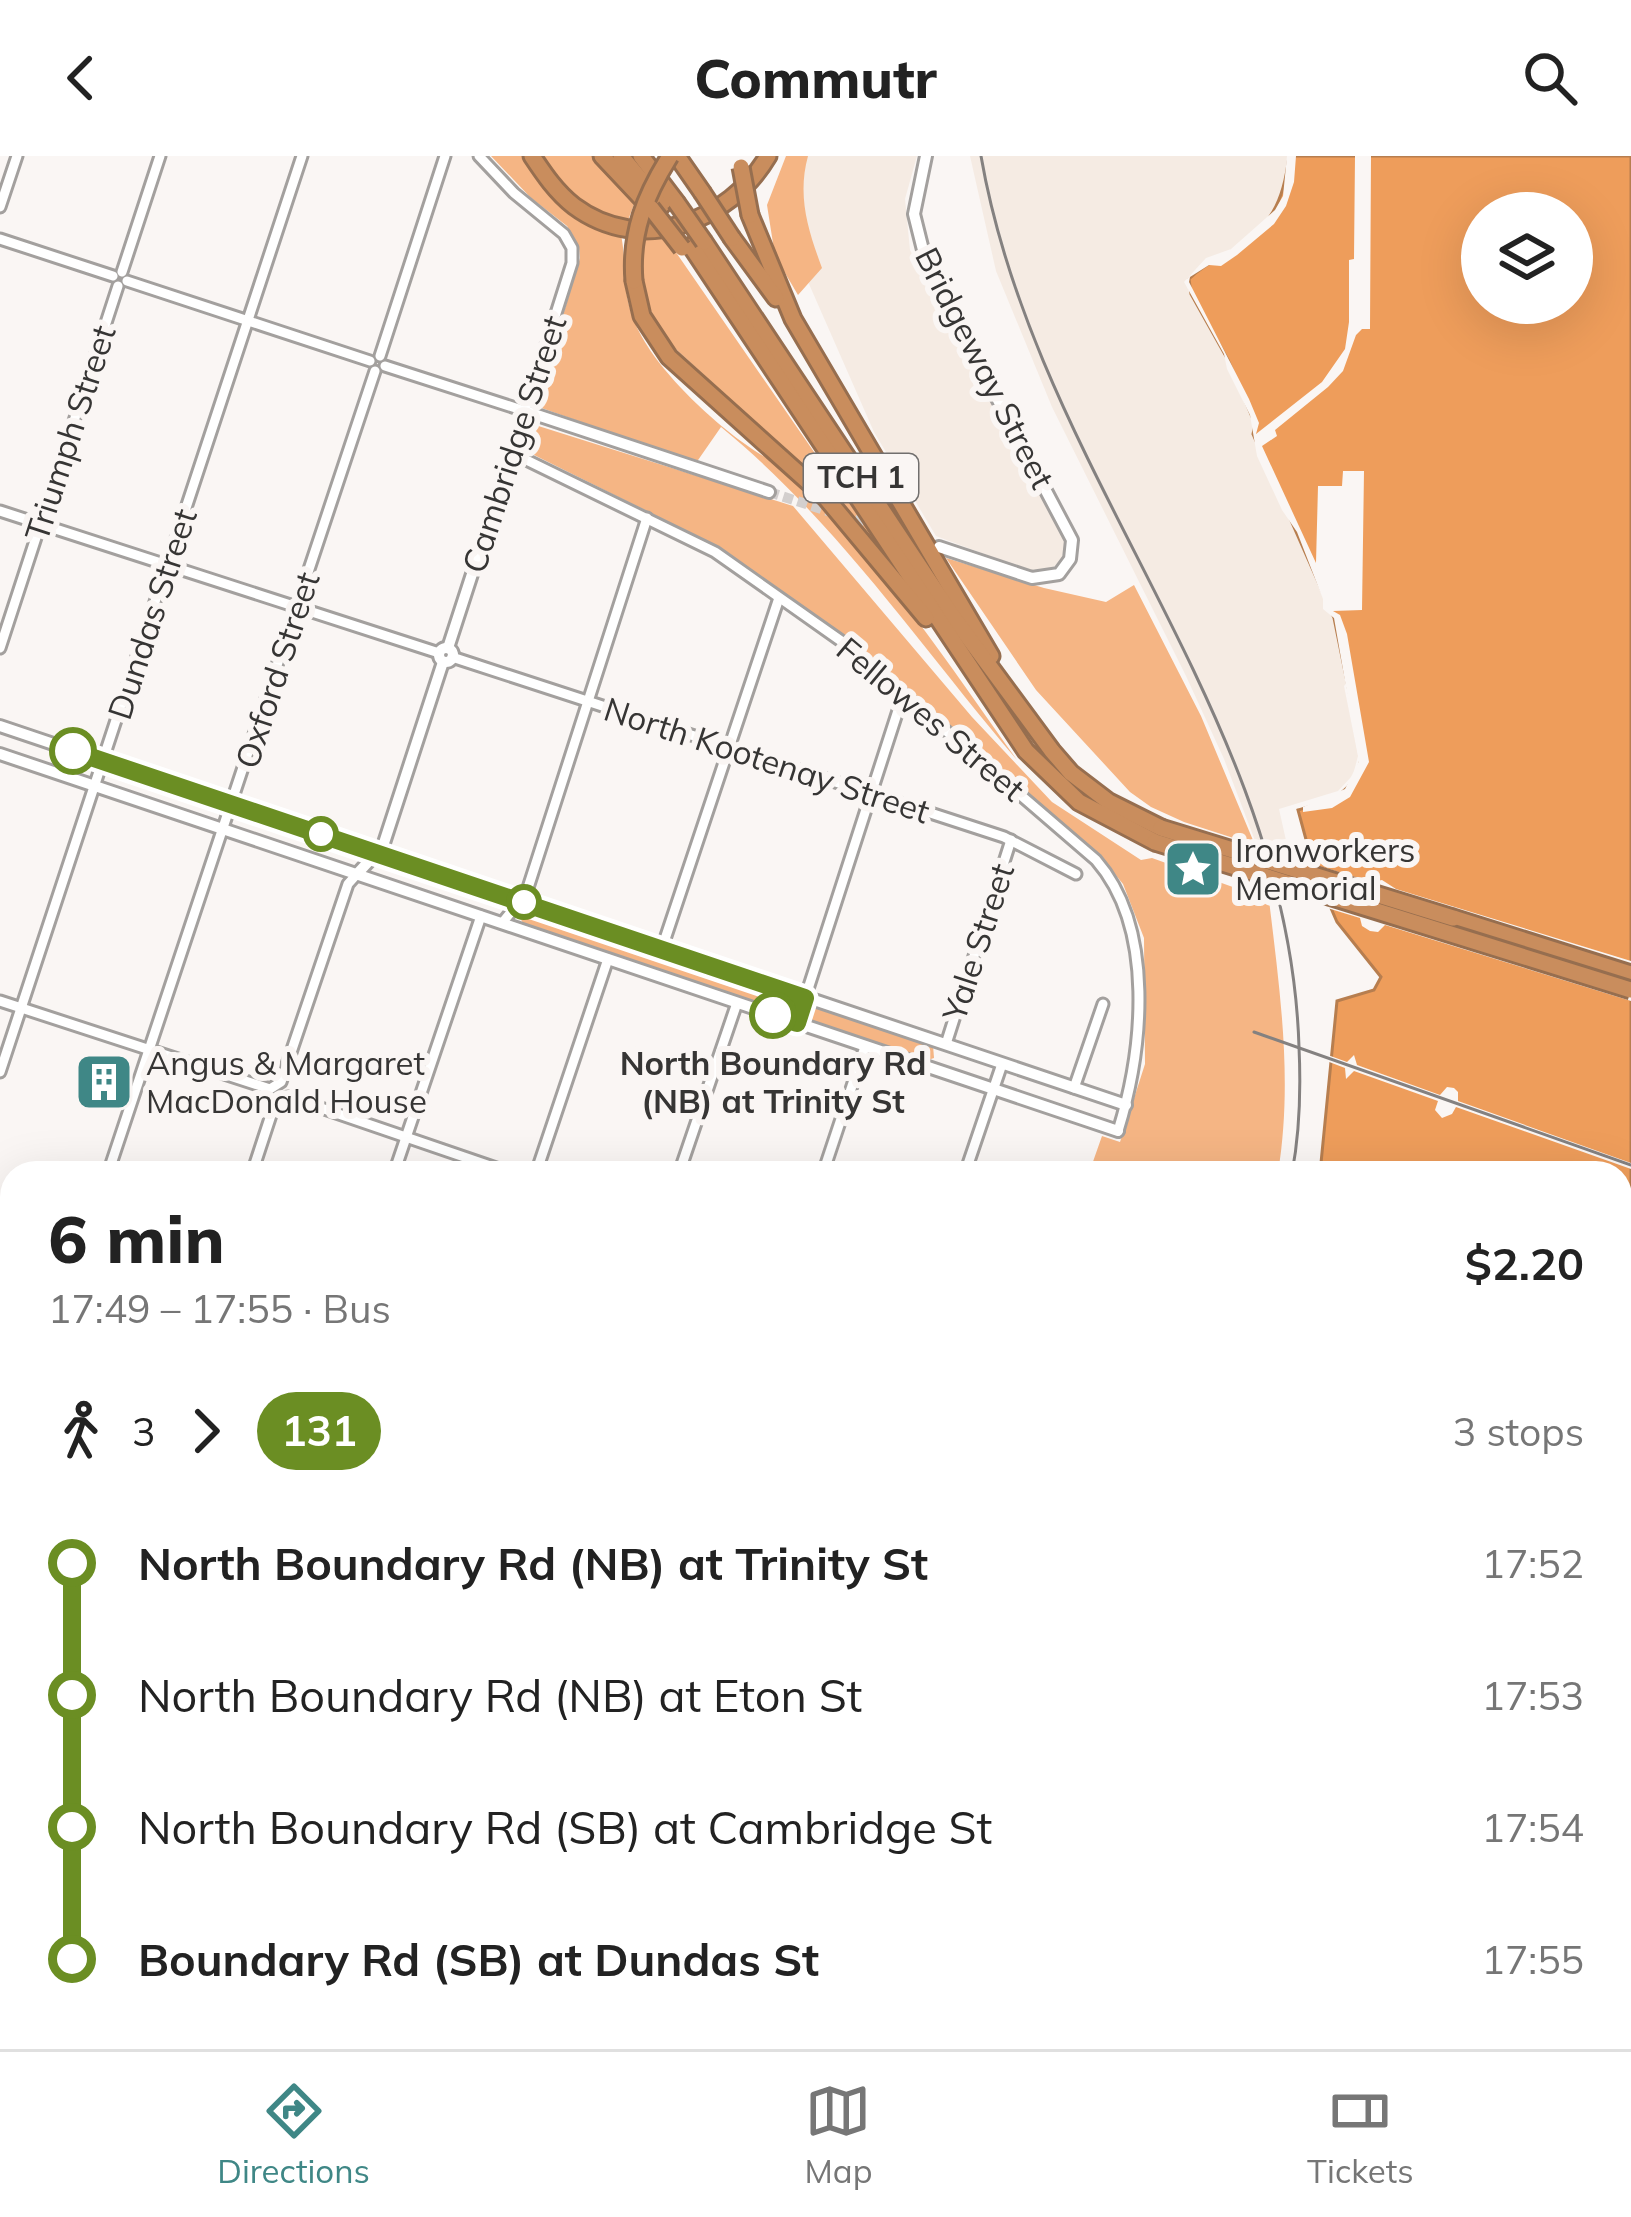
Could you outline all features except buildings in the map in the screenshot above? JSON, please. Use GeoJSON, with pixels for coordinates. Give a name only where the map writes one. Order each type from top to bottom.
{"type":"FeatureCollection","features":[{"type":"Feature","properties":{"kind":"highway"},"geometry":{"type":"LineString","coordinates":[[532,156],[560,194],[585,214],[649,231],[681,226],[722,207],[753,179],[768,156]]}},
{"type":"Feature","properties":{"kind":"highway"},"geometry":{"type":"LineString","coordinates":[[602,156],[663,205]]}},
{"type":"Feature","properties":{"kind":"highway","name":"TCH 1"},"geometry":{"type":"LineString","coordinates":[[621,156],[663,205],[941,600],[1071,772],[1158,835],[1631,974]]}},
{"type":"Feature","properties":{"kind":"highway","name":"TCH 1"},"geometry":{"type":"LineString","coordinates":[[640,156],[663,205]]}},
{"type":"Feature","properties":{"kind":"highway"},"geometry":{"type":"LineString","coordinates":[[1006,724],[847,520],[789,462],[669,357],[642,316],[632,255],[639,217],[673,156],[793,319],[1022,711]]}},
{"type":"Feature","properties":{"kind":"highway"},"geometry":{"type":"LineString","coordinates":[[741,162],[750,215],[793,319]]}},
{"type":"Feature","properties":{"kind":"highway","name":"TCH 1"},"geometry":{"type":"LineString","coordinates":[[692,245],[1006,724],[1060,788],[1100,816],[1631,990]]}},
{"type":"Feature","properties":{"kind":"street"},"geometry":{"type":"LineString","coordinates":[[0,207],[17,156]]}},
{"type":"Feature","properties":{"kind":"street","name":"Triumph Street"},"geometry":{"type":"LineString","coordinates":[[0,649],[160,156]]}},
{"type":"Feature","properties":{"kind":"street","name":"Dundas Street"},"geometry":{"type":"LineString","coordinates":[[0,1072],[302,156]]}},
{"type":"Feature","properties":{"kind":"street","name":"Oxford Street"},"geometry":{"type":"LineString","coordinates":[[113,1161],[445,156]]}},
{"type":"Feature","properties":{"kind":"street","name":"Cambridge Street"},"geometry":{"type":"LineString","coordinates":[[256,1161],[348,884],[383,846],[572,263],[568,240],[479,156]]}},
{"type":"Feature","properties":{"kind":"street","name":"Bridgeway Street"},"geometry":{"type":"LineString","coordinates":[[926,156],[915,194],[916,235],[927,266],[1072,540],[1070,559],[1059,574],[1032,578],[939,547]]}},
{"type":"Feature","properties":{"kind":"street"},"geometry":{"type":"LineString","coordinates":[[0,239],[769,492]]}},
{"type":"Feature","properties":{"kind":"street","name":"Fellowes Street"},"geometry":{"type":"LineString","coordinates":[[512,453],[715,552],[844,643],[1075,841],[1116,887],[1127,916],[1136,975],[1137,1027],[1118,1131]]}},
{"type":"Feature","properties":{"kind":"street","name":"North Kootenay Street"},"geometry":{"type":"LineString","coordinates":[[0,511],[870,793],[1010,841],[1076,874]]}},
{"type":"Feature","properties":{"kind":"street"},"geometry":{"type":"LineString","coordinates":[[502,923],[526,894],[647,518]]}},
{"type":"Feature","properties":{"kind":"street"},"geometry":{"type":"LineString","coordinates":[[662,949],[779,598]]}},
{"type":"Feature","properties":{"kind":"street"},"geometry":{"type":"LineString","coordinates":[[797,1023],[903,695]]}},
{"type":"Feature","properties":{"kind":"street"},"geometry":{"type":"LineString","coordinates":[[0,726],[1126,1106]]}},
{"type":"Feature","properties":{"kind":"street"},"geometry":{"type":"LineString","coordinates":[[0,754],[1118,1131]]}},
{"type":"Feature","properties":{"kind":"street","name":"Yale Street"},"geometry":{"type":"LineString","coordinates":[[946,1044],[1010,841]]}},
{"type":"Feature","properties":{"kind":"street"},"geometry":{"type":"LineString","coordinates":[[398,1161],[481,916]]}},
{"type":"Feature","properties":{"kind":"street"},"geometry":{"type":"LineString","coordinates":[[540,1161],[608,959]]}},
{"type":"Feature","properties":{"kind":"street"},"geometry":{"type":"LineString","coordinates":[[0,1001],[476,1161]]}},
{"type":"Feature","properties":{"kind":"street"},"geometry":{"type":"LineString","coordinates":[[683,1161],[737,1003]]}},
{"type":"Feature","properties":{"kind":"street"},"geometry":{"type":"LineString","coordinates":[[1074,1088],[1103,1004]]}},
{"type":"Feature","properties":{"kind":"street"},"geometry":{"type":"LineString","coordinates":[[827,1161],[865,1047]]}},
{"type":"Feature","properties":{"kind":"street"},"geometry":{"type":"LineString","coordinates":[[969,1161],[1002,1064]]}},
{"type":"Feature","properties":{"kind":"shaded area"},"geometry":{"type":"Polygon","coordinates":[[[491,156],[525,156],[621,235],[626,293],[650,351],[713,418],[791,476],[841,527],[910,611],[1017,760],[840,544],[721,427],[696,463],[536,406],[580,258],[579,247],[567,226],[531,198],[491,156]]]}},
{"type":"Feature","properties":{"kind":"shaded area"},"geometry":{"type":"Polygon","coordinates":[[[539,156],[592,156],[636,199],[627,223],[577,198],[539,156]]]}},
{"type":"Feature","properties":{"kind":"shaded area"},"geometry":{"type":"Polygon","coordinates":[[[786,156],[808,156],[804,199],[822,268],[798,295],[775,256],[767,205],[786,156]]]}},
{"type":"Feature","properties":{"kind":"shaded area"},"geometry":{"type":"Polygon","coordinates":[[[799,156],[917,156],[905,199],[910,250],[1065,535],[1062,560],[1050,570],[1032,572],[936,536],[874,432],[780,218],[799,156]]]}},
{"type":"Feature","properties":{"kind":"shaded area"},"geometry":{"type":"Polygon","coordinates":[[[970,156],[1289,156],[1285,193],[1276,210],[1198,303],[1255,421],[1334,618],[1348,682],[1344,686],[1358,756],[1353,775],[1338,791],[1279,809],[1289,854],[1257,846],[1186,676],[1052,407],[996,271],[970,156]]]}},
{"type":"Feature","properties":{"kind":"shaded area"},"geometry":{"type":"Polygon","coordinates":[[[1289,156],[1631,156],[1631,1161],[1321,1161],[1337,1001],[1374,990],[1381,977],[1337,922],[1314,869],[1298,810],[1348,787],[1362,755],[1334,618],[1253,434],[1255,424],[1228,360],[1191,294],[1189,279],[1244,243],[1273,212],[1289,156]]]}},
{"type":"Feature","properties":{"kind":"shaded area"},"geometry":{"type":"Polygon","coordinates":[[[664,235],[877,548],[814,476],[667,341],[645,292],[642,266],[642,238],[664,235]]]}},
{"type":"Feature","properties":{"kind":"shaded area"},"geometry":{"type":"Polygon","coordinates":[[[532,424],[793,506],[972,717],[1052,802],[1141,860],[1152,858],[1269,900],[1285,1070],[1279,1161],[1093,1161],[1102,1136],[1120,1142],[1145,1064],[1144,938],[1123,884],[1105,862],[827,625],[715,545],[528,452],[525,445],[532,424]]]}},
{"type":"Feature","properties":{"kind":"shaded area"},"geometry":{"type":"Polygon","coordinates":[[[946,558],[1106,602],[1134,585],[1201,716],[1255,845],[1184,822],[1130,792],[1036,690],[946,558]]]}},
{"type":"Feature","properties":{"kind":"shaded area"},"geometry":{"type":"Polygon","coordinates":[[[525,908],[789,997],[792,1008],[785,1012],[524,925],[518,914],[525,908]]]}},
{"type":"Feature","properties":{"kind":"shaded area"},"geometry":{"type":"Polygon","coordinates":[[[809,1006],[933,1045],[934,1058],[928,1060],[813,1022],[806,1014],[809,1006]]]}},
{"type":"Feature","properties":{"kind":"pier"},"geometry":{"type":"Polygon","coordinates":[[[1287,156],[1296,156],[1294,182],[1274,224],[1221,266],[1209,265],[1189,282],[1249,399],[1259,423],[1256,434],[1322,382],[1345,349],[1349,260],[1354,259],[1355,156],[1371,156],[1370,329],[1356,335],[1343,371],[1262,446],[1316,563],[1318,486],[1342,486],[1343,471],[1364,471],[1362,610],[1333,611],[1340,615],[1347,634],[1369,762],[1350,797],[1332,808],[1303,812],[1303,807],[1345,789],[1359,761],[1334,618],[1323,609],[1297,532],[1257,456],[1250,415],[1224,354],[1184,282],[1206,258],[1231,249],[1275,210],[1283,196],[1287,156]]]}},
{"type":"Feature","properties":{"kind":"pier"},"geometry":{"type":"Polygon","coordinates":[[[1306,862],[1372,882],[1382,880],[1396,889],[1631,961],[1631,1001],[1385,925],[1378,932],[1370,931],[1360,918],[1324,907],[1306,862]]]}},
{"type":"Feature","properties":{"kind":"pier"},"geometry":{"type":"Polygon","coordinates":[[[1325,1054],[1347,1062],[1354,1055],[1357,1065],[1440,1095],[1447,1087],[1454,1088],[1458,1101],[1625,1161],[1608,1161],[1456,1107],[1442,1118],[1435,1110],[1438,1101],[1354,1071],[1346,1079],[1345,1068],[1324,1060],[1325,1054]]]}},
{"type":"Feature","properties":{"kind":"tunnel"},"geometry":{"type":"LineString","coordinates":[[769,492],[880,528]]}},
{"type":"Feature","properties":{"kind":"railway"},"geometry":{"type":"LineString","coordinates":[[981,156],[1010,272],[1052,383],[1208,703],[1253,812],[1285,926],[1299,1047],[1294,1161]]}},
{"type":"Feature","properties":{"kind":"railway"},"geometry":{"type":"LineString","coordinates":[[1254,1032],[1620,1161]]}},
{"type":"Feature","properties":{"kind":"bus line","name":"131"},"geometry":{"type":"LineString","coordinates":[[73,751],[805,998],[797,1023],[773,1015]]}},
{"type":"Feature","properties":{"kind":"place","name":"Ironworkers Memorial"},"geometry":{"type":"Point","coordinates":[1193,869]}},
{"type":"Feature","properties":{"kind":"place","name":"North Boundary Rd (NB) at Trinity St"},"geometry":{"type":"Point","coordinates":[773,1015]}},
{"type":"Feature","properties":{"kind":"place","name":"Angus & Margaret MacDonald House"},"geometry":{"type":"Point","coordinates":[104,1082]}}]}
